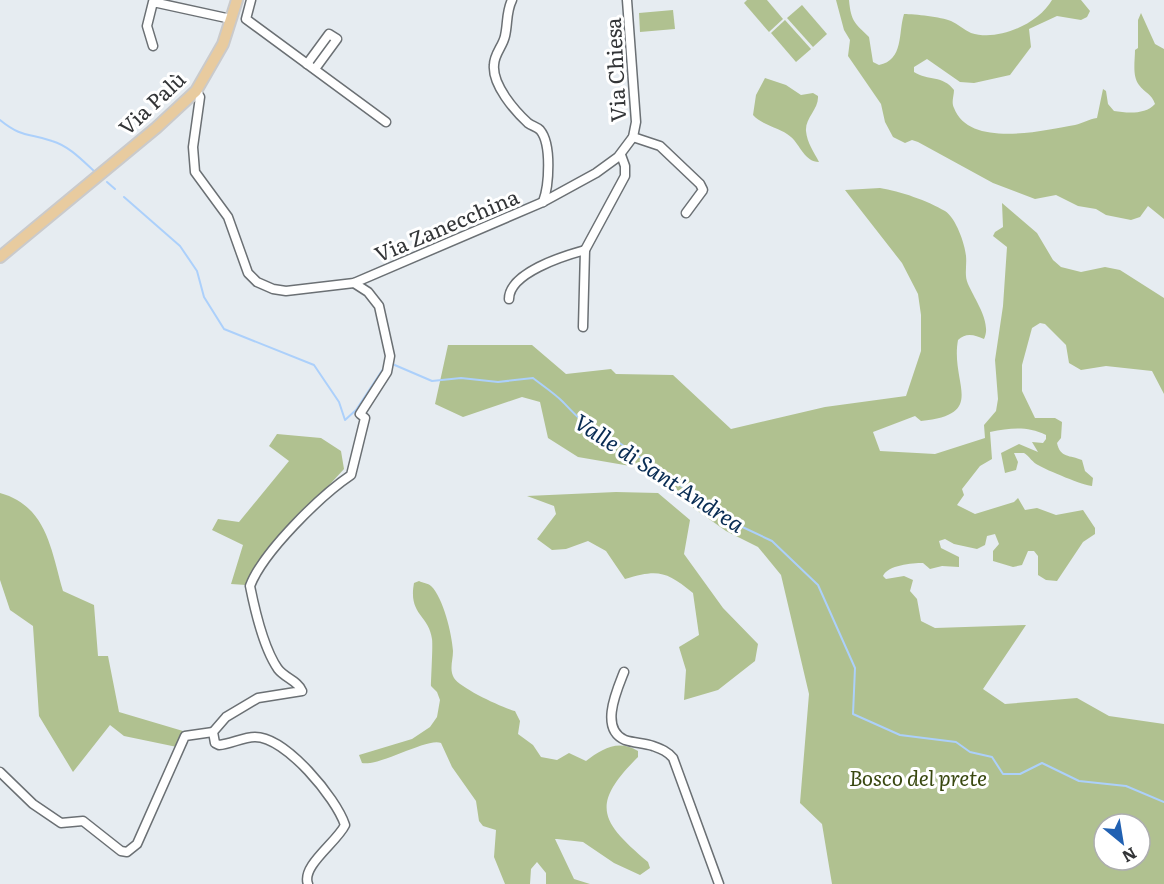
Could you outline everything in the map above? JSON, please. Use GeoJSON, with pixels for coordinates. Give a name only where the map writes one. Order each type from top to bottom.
{"type":"FeatureCollection","features":[{"type":"Feature","properties":{"kind":"main road","name":"Via Palù"},"geometry":{"type":"LineString","coordinates":[[0,257],[156,128],[196,91],[223,44],[237,0]]}},
{"type":"Feature","properties":{"kind":"street"},"geometry":{"type":"LineString","coordinates":[[251,0],[246,19],[386,122]]}},
{"type":"Feature","properties":{"kind":"street","name":"Via Zanecchina"},"geometry":{"type":"LineString","coordinates":[[196,91],[201,97],[193,147],[195,172],[228,217],[248,273],[257,282],[273,290],[286,291],[354,283],[543,202],[548,188],[547,149],[540,130],[522,117],[502,90],[494,73],[495,60],[505,38],[507,14],[512,0]]}},
{"type":"Feature","properties":{"kind":"street","name":"Via Chiesa"},"geometry":{"type":"LineString","coordinates":[[543,202],[596,173],[621,155],[633,137],[636,122],[627,0]]}},
{"type":"Feature","properties":{"kind":"street"},"geometry":{"type":"LineString","coordinates":[[153,46],[147,26],[153,2],[231,19]]}},
{"type":"Feature","properties":{"kind":"street"},"geometry":{"type":"LineString","coordinates":[[307,64],[329,34],[336,39],[315,69]]}},
{"type":"Feature","properties":{"kind":"street","name":"Via Chiesa"},"geometry":{"type":"LineString","coordinates":[[633,137],[660,146],[700,184],[701,195],[686,213]]}},
{"type":"Feature","properties":{"kind":"street"},"geometry":{"type":"LineString","coordinates":[[584,327],[585,250],[625,176],[625,166],[621,155]]}},
{"type":"Feature","properties":{"kind":"street"},"geometry":{"type":"LineString","coordinates":[[510,299],[509,291],[531,271],[585,250]]}},
{"type":"Feature","properties":{"kind":"street"},"geometry":{"type":"LineString","coordinates":[[0,772],[33,804],[61,822],[82,821],[120,851],[127,852],[137,844],[185,736],[213,732],[226,717],[258,698],[275,694],[299,693],[302,688],[284,676],[273,661],[250,586],[267,555],[333,487],[351,475],[356,464],[365,418],[360,414],[390,363],[379,306],[369,292],[354,283]]}},
{"type":"Feature","properties":{"kind":"street"},"geometry":{"type":"LineString","coordinates":[[624,672],[611,713],[611,725],[617,735],[626,740],[668,752],[719,884]]}},
{"type":"Feature","properties":{"kind":"street"},"geometry":{"type":"LineString","coordinates":[[213,732],[215,743],[219,745],[255,737],[272,743],[305,768],[331,796],[345,825],[340,835],[311,866],[306,874],[308,884]]}},
{"type":"Feature","properties":{"kind":"green space"},"geometry":{"type":"Polygon","coordinates":[[[747,0],[767,0],[783,19],[769,32],[744,3],[747,0]]]}},
{"type":"Feature","properties":{"kind":"green space"},"geometry":{"type":"Polygon","coordinates":[[[836,0],[849,0],[853,18],[869,37],[873,62],[879,65],[893,58],[896,52],[904,14],[941,18],[954,22],[971,33],[994,35],[1006,33],[1028,23],[1038,16],[1052,0],[1081,0],[1090,11],[1087,17],[1081,20],[1057,16],[1029,29],[1031,47],[1010,75],[974,83],[960,82],[927,59],[914,67],[914,72],[919,75],[950,85],[954,90],[953,106],[962,120],[990,133],[1008,134],[1061,128],[1097,118],[1103,89],[1106,91],[1108,104],[1114,111],[1130,113],[1151,108],[1155,104],[1154,101],[1139,85],[1135,73],[1138,20],[1141,13],[1155,44],[1164,49],[1164,219],[1148,206],[1140,217],[1131,220],[1078,206],[1056,195],[1035,199],[993,183],[918,142],[912,140],[905,143],[893,137],[885,122],[881,104],[848,56],[850,40],[844,30],[836,0]]]}},
{"type":"Feature","properties":{"kind":"green space"},"geometry":{"type":"Polygon","coordinates":[[[802,5],[827,34],[813,47],[787,18],[802,5]]]}},
{"type":"Feature","properties":{"kind":"green space"},"geometry":{"type":"Polygon","coordinates":[[[673,10],[675,29],[640,32],[639,13],[673,10]]]}},
{"type":"Feature","properties":{"kind":"green space"},"geometry":{"type":"Polygon","coordinates":[[[785,20],[811,49],[796,62],[771,33],[785,20]]]}},
{"type":"Feature","properties":{"kind":"green space"},"geometry":{"type":"Polygon","coordinates":[[[765,78],[786,85],[801,95],[813,93],[818,96],[806,131],[809,143],[819,162],[806,156],[787,134],[753,115],[756,95],[765,78]]]}},
{"type":"Feature","properties":{"kind":"green space","name":"Bosco del prete"},"geometry":{"type":"Polygon","coordinates":[[[888,189],[922,200],[949,214],[962,238],[966,256],[967,281],[986,326],[984,339],[967,335],[958,340],[957,356],[962,394],[960,404],[954,412],[921,421],[915,416],[873,432],[880,451],[935,454],[985,438],[984,425],[996,411],[998,399],[995,360],[1003,306],[1007,247],[993,236],[1003,227],[1002,203],[1037,233],[1053,260],[1061,267],[1081,272],[1105,267],[1120,270],[1164,298],[1164,394],[1152,371],[1106,366],[1081,370],[1069,363],[1066,345],[1045,324],[1040,323],[1032,328],[1022,365],[1022,391],[1035,418],[1055,418],[1062,422],[1058,448],[1063,454],[1082,460],[1085,471],[1093,478],[1092,486],[1042,467],[1024,453],[1014,453],[1018,462],[1016,470],[1005,473],[1001,453],[1019,444],[1038,452],[1032,442],[1043,443],[1046,439],[1046,435],[1039,432],[1019,429],[990,432],[992,459],[980,466],[962,489],[964,495],[957,505],[975,514],[1014,502],[1018,498],[1025,510],[1037,508],[1056,515],[1083,510],[1095,528],[1095,534],[1083,542],[1057,581],[1046,580],[1038,575],[1038,556],[1034,551],[1028,551],[1022,565],[1013,567],[993,561],[993,551],[999,544],[995,534],[987,536],[985,545],[977,549],[954,544],[945,539],[939,541],[941,548],[959,557],[959,567],[942,566],[930,569],[923,563],[913,563],[890,569],[883,576],[886,579],[904,576],[913,580],[910,591],[917,599],[921,621],[935,628],[1026,625],[983,689],[1005,704],[1077,698],[1109,716],[1164,724],[1164,884],[832,884],[822,824],[800,803],[809,694],[781,575],[758,547],[726,531],[636,467],[578,457],[548,438],[540,402],[522,397],[463,417],[435,404],[448,345],[532,345],[566,374],[611,369],[616,374],[673,375],[731,429],[825,407],[906,396],[921,351],[921,315],[918,294],[902,263],[845,190],[888,189]]]}},
{"type":"Feature","properties":{"kind":"green space"},"geometry":{"type":"Polygon","coordinates":[[[277,434],[321,438],[341,451],[344,469],[264,556],[246,585],[231,584],[243,545],[212,530],[218,519],[239,522],[289,461],[269,446],[277,434]]]}},
{"type":"Feature","properties":{"kind":"green space"},"geometry":{"type":"Polygon","coordinates":[[[616,492],[658,493],[690,520],[684,554],[723,608],[758,644],[755,661],[718,690],[684,700],[686,670],[679,647],[699,635],[693,593],[676,580],[661,574],[646,574],[625,579],[606,551],[588,541],[566,549],[552,550],[537,539],[556,514],[554,506],[527,496],[616,492]]]}},
{"type":"Feature","properties":{"kind":"green space"},"geometry":{"type":"Polygon","coordinates":[[[0,493],[16,499],[37,519],[50,545],[63,591],[94,605],[98,656],[108,656],[119,712],[183,731],[177,747],[124,736],[110,725],[73,772],[39,716],[33,626],[10,610],[0,580],[0,493]]]}},
{"type":"Feature","properties":{"kind":"green space"},"geometry":{"type":"Polygon","coordinates":[[[419,581],[431,586],[443,607],[452,644],[451,668],[454,678],[473,692],[515,711],[520,721],[518,734],[533,745],[541,757],[557,760],[569,753],[586,761],[611,747],[631,747],[638,751],[638,757],[613,788],[607,801],[607,812],[619,835],[648,862],[650,868],[640,875],[614,863],[583,842],[555,839],[574,879],[590,884],[546,884],[546,873],[537,862],[531,869],[530,884],[505,884],[494,857],[496,830],[483,826],[479,821],[476,801],[452,767],[441,743],[426,744],[380,761],[362,763],[359,755],[412,739],[430,727],[437,717],[440,700],[437,692],[431,686],[432,639],[414,602],[414,583],[419,581]]]}},
{"type":"Feature","properties":{"kind":"waterway","name":"Valle di Sant'Andrea"},"geometry":{"type":"LineString","coordinates":[[0,120],[20,132],[64,146],[95,172]]}},
{"type":"Feature","properties":{"kind":"waterway","name":"Valle di Sant'Andrea"},"geometry":{"type":"LineString","coordinates":[[107,182],[115,189]]}},
{"type":"Feature","properties":{"kind":"waterway","name":"Valle di Sant'Andrea"},"geometry":{"type":"LineString","coordinates":[[124,197],[180,246],[197,271],[204,297],[224,329],[314,365],[339,402],[345,420],[356,410],[385,366]]}},
{"type":"Feature","properties":{"kind":"waterway","name":"Valle di Sant'Andrea"},"geometry":{"type":"LineString","coordinates":[[390,363],[432,381],[461,378],[498,382],[533,378],[588,426],[608,435],[736,524],[772,541],[818,585],[855,668],[853,714],[900,735],[956,742],[970,752],[992,757],[1003,774],[1020,774],[1042,763],[1079,781],[1126,786],[1164,802]]}}]}
